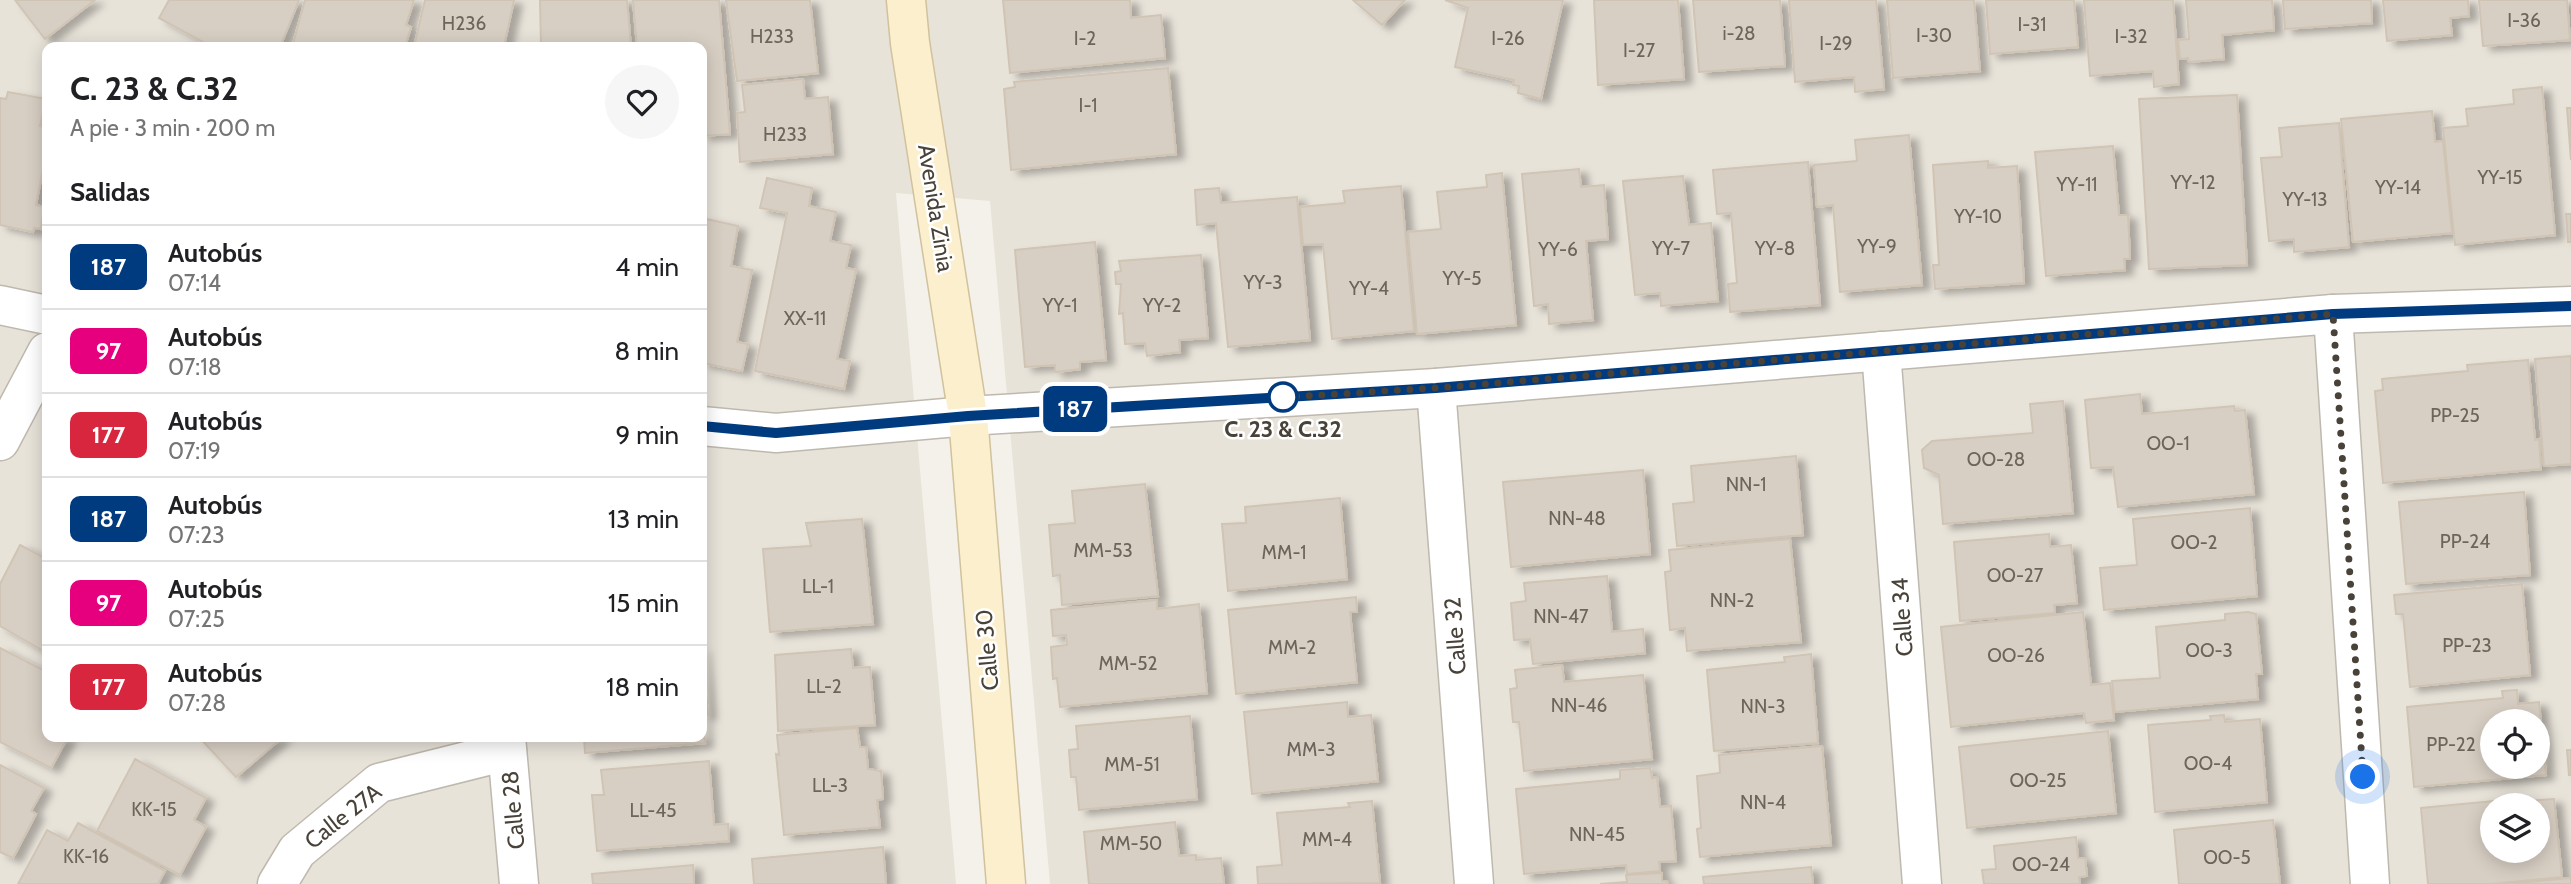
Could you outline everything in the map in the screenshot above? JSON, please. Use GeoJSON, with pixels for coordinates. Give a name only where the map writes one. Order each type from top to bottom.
{"type":"FeatureCollection","features":[{"type":"Feature","properties":{"kind":"street","name":"Avenida Zinia"},"geometry":{"type":"LineString","coordinates":[[906,0],[910,43],[968,416]]}},
{"type":"Feature","properties":{"kind":"street"},"geometry":{"type":"LineString","coordinates":[[0,305],[42,314]]}},
{"type":"Feature","properties":{"kind":"street"},"geometry":{"type":"LineString","coordinates":[[707,426],[776,433],[968,416],[1436,388],[2333,314],[2571,306]]}},
{"type":"Feature","properties":{"kind":"street"},"geometry":{"type":"LineString","coordinates":[[2333,314],[2370,884]]}},
{"type":"Feature","properties":{"kind":"street","name":"Calle 34"},"geometry":{"type":"LineString","coordinates":[[1881,351],[1922,884]]}},
{"type":"Feature","properties":{"kind":"street"},"geometry":{"type":"LineString","coordinates":[[0,441],[42,361]]}},
{"type":"Feature","properties":{"kind":"street","name":"Calle 32"},"geometry":{"type":"LineString","coordinates":[[1436,388],[1474,884]]}},
{"type":"Feature","properties":{"kind":"street","name":"Calle 30"},"geometry":{"type":"LineString","coordinates":[[968,416],[1006,884]]}},
{"type":"Feature","properties":{"kind":"street","name":"Calle 27A"},"geometry":{"type":"LineString","coordinates":[[277,884],[297,851],[379,783],[507,744]]}},
{"type":"Feature","properties":{"kind":"street","name":"Calle 28"},"geometry":{"type":"LineString","coordinates":[[507,744],[519,884]]}},
{"type":"Feature","properties":{"kind":"shaded area"},"geometry":{"type":"Polygon","coordinates":[[[0,0],[2571,0],[2571,884],[1050,884],[990,201],[896,193],[956,884],[0,884],[0,0]]]}},
{"type":"Feature","properties":{"kind":"building"},"geometry":{"type":"Polygon","coordinates":[[[15,0],[95,0],[45,39],[15,0]]]}},
{"type":"Feature","properties":{"kind":"building"},"geometry":{"type":"Polygon","coordinates":[[[169,0],[299,0],[282,42],[203,42],[159,18],[169,0]]]}},
{"type":"Feature","properties":{"kind":"building"},"geometry":{"type":"Polygon","coordinates":[[[305,0],[414,0],[406,25],[411,27],[406,42],[294,42],[305,0]]]}},
{"type":"Feature","properties":{"kind":"building"},"geometry":{"type":"Polygon","coordinates":[[[425,0],[514,0],[505,42],[415,42],[425,0]]]}},
{"type":"Feature","properties":{"kind":"building"},"geometry":{"type":"Polygon","coordinates":[[[540,0],[627,0],[631,42],[541,42],[540,0]]]}},
{"type":"Feature","properties":{"kind":"building"},"geometry":{"type":"Polygon","coordinates":[[[633,0],[719,0],[730,134],[707,136],[707,42],[637,42],[633,0]]]}},
{"type":"Feature","properties":{"kind":"building"},"geometry":{"type":"Polygon","coordinates":[[[726,0],[810,0],[818,73],[737,81],[726,0]]]}},
{"type":"Feature","properties":{"kind":"building"},"geometry":{"type":"Polygon","coordinates":[[[1003,0],[1130,0],[1131,18],[1161,15],[1165,58],[1010,73],[1003,0]]]}},
{"type":"Feature","properties":{"kind":"building"},"geometry":{"type":"Polygon","coordinates":[[[1353,0],[1405,0],[1382,25],[1353,0]]]}},
{"type":"Feature","properties":{"kind":"building"},"geometry":{"type":"Polygon","coordinates":[[[1445,0],[1563,0],[1541,99],[1518,93],[1519,86],[1513,85],[1514,80],[1455,67],[1468,8],[1445,0]]]}},
{"type":"Feature","properties":{"kind":"building"},"geometry":{"type":"Polygon","coordinates":[[[1594,0],[1678,0],[1684,79],[1598,85],[1594,0]]]}},
{"type":"Feature","properties":{"kind":"building"},"geometry":{"type":"Polygon","coordinates":[[[1693,0],[1780,0],[1785,66],[1699,72],[1693,0]]]}},
{"type":"Feature","properties":{"kind":"building"},"geometry":{"type":"Polygon","coordinates":[[[1789,0],[1876,0],[1884,89],[1855,92],[1854,77],[1795,82],[1789,0]]]}},
{"type":"Feature","properties":{"kind":"building"},"geometry":{"type":"Polygon","coordinates":[[[1887,0],[1974,0],[1980,71],[1893,78],[1887,0]]]}},
{"type":"Feature","properties":{"kind":"building"},"geometry":{"type":"Polygon","coordinates":[[[1986,0],[2074,0],[2078,47],[1990,54],[1986,0]]]}},
{"type":"Feature","properties":{"kind":"building"},"geometry":{"type":"Polygon","coordinates":[[[2084,0],[2173,0],[2179,84],[2154,87],[2153,71],[2090,76],[2084,0]]]}},
{"type":"Feature","properties":{"kind":"building"},"geometry":{"type":"Polygon","coordinates":[[[2186,0],[2272,0],[2274,30],[2222,35],[2224,59],[2189,62],[2188,58],[2180,59],[2178,40],[2189,39],[2186,0]]]}},
{"type":"Feature","properties":{"kind":"building"},"geometry":{"type":"Polygon","coordinates":[[[2283,0],[2371,0],[2372,23],[2285,29],[2283,0]]]}},
{"type":"Feature","properties":{"kind":"building"},"geometry":{"type":"Polygon","coordinates":[[[2383,0],[2468,0],[2469,16],[2450,18],[2452,35],[2387,41],[2383,0]]]}},
{"type":"Feature","properties":{"kind":"building"},"geometry":{"type":"Polygon","coordinates":[[[2479,0],[2567,0],[2570,40],[2483,46],[2479,0]]]}},
{"type":"Feature","properties":{"kind":"building"},"geometry":{"type":"Polygon","coordinates":[[[1168,68],[1176,154],[1011,170],[1004,89],[1015,87],[1014,82],[1168,68]]]}},
{"type":"Feature","properties":{"kind":"building"},"geometry":{"type":"Polygon","coordinates":[[[803,79],[805,99],[828,97],[833,154],[740,162],[737,113],[745,112],[742,85],[803,79]]]}},
{"type":"Feature","properties":{"kind":"building"},"geometry":{"type":"Polygon","coordinates":[[[2542,87],[2555,235],[2455,245],[2443,128],[2468,126],[2466,109],[2514,104],[2513,90],[2542,87]]]}},
{"type":"Feature","properties":{"kind":"building"},"geometry":{"type":"Polygon","coordinates":[[[8,92],[42,98],[42,174],[36,205],[42,206],[42,222],[41,229],[34,228],[33,232],[0,225],[0,98],[6,99],[8,92]]]}},
{"type":"Feature","properties":{"kind":"building"},"geometry":{"type":"Polygon","coordinates":[[[2237,95],[2247,265],[2149,269],[2139,99],[2237,95]]]}},
{"type":"Feature","properties":{"kind":"building"},"geometry":{"type":"Polygon","coordinates":[[[2567,108],[2571,108],[2571,160],[2567,108]]]}},
{"type":"Feature","properties":{"kind":"building"},"geometry":{"type":"Polygon","coordinates":[[[2432,111],[2435,142],[2443,141],[2452,233],[2353,242],[2341,119],[2432,111]]]}},
{"type":"Feature","properties":{"kind":"building"},"geometry":{"type":"Polygon","coordinates":[[[2339,123],[2349,247],[2294,252],[2294,239],[2269,241],[2261,158],[2282,157],[2279,128],[2339,123]]]}},
{"type":"Feature","properties":{"kind":"building"},"geometry":{"type":"Polygon","coordinates":[[[1909,135],[1922,285],[1840,292],[1833,205],[1817,207],[1814,165],[1857,161],[1855,140],[1909,135]]]}},
{"type":"Feature","properties":{"kind":"building"},"geometry":{"type":"Polygon","coordinates":[[[2113,146],[2119,215],[2128,215],[2130,259],[2124,259],[2125,270],[2046,276],[2035,152],[2113,146]]]}},
{"type":"Feature","properties":{"kind":"building"},"geometry":{"type":"Polygon","coordinates":[[[1988,161],[1988,168],[2017,166],[2024,283],[1935,289],[1933,265],[1939,265],[1933,165],[1988,161]]]}},
{"type":"Feature","properties":{"kind":"building"},"geometry":{"type":"Polygon","coordinates":[[[1808,162],[1820,305],[1730,312],[1728,284],[1737,283],[1731,213],[1717,214],[1713,170],[1808,162]]]}},
{"type":"Feature","properties":{"kind":"building"},"geometry":{"type":"Polygon","coordinates":[[[1579,169],[1581,187],[1604,185],[1608,239],[1586,241],[1593,320],[1549,324],[1548,304],[1534,306],[1522,174],[1579,169]]]}},
{"type":"Feature","properties":{"kind":"building"},"geometry":{"type":"Polygon","coordinates":[[[1502,173],[1516,325],[1417,334],[1408,232],[1441,229],[1437,192],[1487,187],[1486,175],[1502,173]]]}},
{"type":"Feature","properties":{"kind":"building"},"geometry":{"type":"Polygon","coordinates":[[[1683,176],[1689,225],[1711,223],[1718,301],[1661,306],[1660,293],[1635,295],[1623,181],[1683,176]]]}},
{"type":"Feature","properties":{"kind":"building"},"geometry":{"type":"Polygon","coordinates":[[[767,178],[812,188],[809,206],[836,212],[830,241],[851,245],[846,268],[856,270],[837,359],[850,361],[844,389],[755,371],[787,213],[760,208],[767,178]]]}},
{"type":"Feature","properties":{"kind":"building"},"geometry":{"type":"Polygon","coordinates":[[[1401,186],[1414,331],[1332,339],[1323,244],[1303,245],[1300,207],[1345,203],[1343,191],[1401,186]]]}},
{"type":"Feature","properties":{"kind":"building"},"geometry":{"type":"Polygon","coordinates":[[[1219,188],[1221,203],[1297,197],[1310,340],[1228,347],[1216,223],[1197,225],[1195,190],[1219,188]]]}},
{"type":"Feature","properties":{"kind":"building"},"geometry":{"type":"Polygon","coordinates":[[[2566,214],[2571,214],[2571,242],[2568,242],[2566,214]]]}},
{"type":"Feature","properties":{"kind":"building"},"geometry":{"type":"Polygon","coordinates":[[[707,219],[738,226],[731,266],[752,270],[737,342],[748,344],[742,371],[707,364],[707,219]]]}},
{"type":"Feature","properties":{"kind":"building"},"geometry":{"type":"Polygon","coordinates":[[[1095,242],[1106,360],[1080,362],[1080,369],[1055,372],[1055,365],[1025,367],[1015,250],[1095,242]]]}},
{"type":"Feature","properties":{"kind":"building"},"geometry":{"type":"Polygon","coordinates":[[[1201,255],[1208,338],[1179,340],[1180,352],[1147,356],[1145,343],[1125,344],[1123,313],[1119,314],[1121,284],[1116,284],[1115,272],[1121,271],[1119,261],[1201,255]]]}},
{"type":"Feature","properties":{"kind":"building"},"geometry":{"type":"Polygon","coordinates":[[[2571,356],[2571,464],[2544,466],[2535,359],[2571,356]]]}},
{"type":"Feature","properties":{"kind":"building"},"geometry":{"type":"Polygon","coordinates":[[[2528,360],[2535,440],[2539,439],[2541,469],[2383,483],[2375,391],[2383,390],[2382,379],[2468,371],[2467,365],[2528,360]]]}},
{"type":"Feature","properties":{"kind":"building"},"geometry":{"type":"Polygon","coordinates":[[[2140,394],[2142,414],[2234,406],[2235,411],[2245,410],[2254,494],[2118,507],[2113,467],[2091,468],[2085,400],[2140,394]]]}},
{"type":"Feature","properties":{"kind":"building"},"geometry":{"type":"Polygon","coordinates":[[[2063,401],[2073,513],[1943,524],[1939,475],[1924,468],[1922,450],[1932,441],[2033,433],[2030,404],[2063,401]]]}},
{"type":"Feature","properties":{"kind":"building"},"geometry":{"type":"Polygon","coordinates":[[[1796,456],[1803,535],[1677,546],[1673,504],[1694,502],[1691,466],[1796,456]]]}},
{"type":"Feature","properties":{"kind":"building"},"geometry":{"type":"Polygon","coordinates":[[[1643,470],[1650,554],[1511,567],[1503,482],[1643,470]]]}},
{"type":"Feature","properties":{"kind":"building"},"geometry":{"type":"Polygon","coordinates":[[[1145,484],[1158,596],[1062,605],[1060,575],[1053,576],[1049,525],[1075,523],[1072,491],[1145,484]]]}},
{"type":"Feature","properties":{"kind":"building"},"geometry":{"type":"Polygon","coordinates":[[[2524,492],[2530,575],[2406,584],[2399,502],[2524,492]]]}},
{"type":"Feature","properties":{"kind":"building"},"geometry":{"type":"Polygon","coordinates":[[[1340,498],[1347,579],[1228,591],[1222,524],[1246,523],[1245,507],[1340,498]]]}},
{"type":"Feature","properties":{"kind":"building"},"geometry":{"type":"Polygon","coordinates":[[[2250,508],[2257,596],[2104,610],[2100,568],[2137,565],[2133,519],[2250,508]]]}},
{"type":"Feature","properties":{"kind":"building"},"geometry":{"type":"Polygon","coordinates":[[[862,519],[873,624],[770,632],[763,549],[811,546],[806,523],[862,519]]]}},
{"type":"Feature","properties":{"kind":"building"},"geometry":{"type":"Polygon","coordinates":[[[2049,534],[2050,547],[2071,545],[2077,603],[2054,605],[2055,613],[1960,621],[1954,542],[2049,534]]]}},
{"type":"Feature","properties":{"kind":"building"},"geometry":{"type":"Polygon","coordinates":[[[1790,539],[1801,642],[1687,651],[1685,628],[1670,630],[1665,572],[1671,571],[1669,550],[1790,539]]]}},
{"type":"Feature","properties":{"kind":"building"},"geometry":{"type":"Polygon","coordinates":[[[20,545],[42,556],[42,650],[0,626],[0,584],[20,545]]]}},
{"type":"Feature","properties":{"kind":"building"},"geometry":{"type":"Polygon","coordinates":[[[1607,576],[1612,632],[1643,629],[1645,653],[1533,664],[1530,639],[1514,640],[1511,603],[1526,601],[1524,583],[1607,576]]]}},
{"type":"Feature","properties":{"kind":"building"},"geometry":{"type":"Polygon","coordinates":[[[2522,584],[2530,675],[2410,687],[2403,614],[2396,614],[2394,595],[2522,584]]]}},
{"type":"Feature","properties":{"kind":"building"},"geometry":{"type":"Polygon","coordinates":[[[1356,597],[1357,612],[1350,612],[1357,682],[1236,694],[1228,610],[1356,597]]]}},
{"type":"Feature","properties":{"kind":"building"},"geometry":{"type":"Polygon","coordinates":[[[1157,600],[1157,609],[1199,604],[1207,693],[1060,707],[1057,678],[1053,679],[1051,647],[1067,645],[1066,635],[1053,636],[1051,610],[1157,600]]]}},
{"type":"Feature","properties":{"kind":"building"},"geometry":{"type":"Polygon","coordinates":[[[2083,612],[2091,685],[2110,683],[2114,720],[2086,723],[2084,713],[1951,727],[1941,627],[2083,612]]]}},
{"type":"Feature","properties":{"kind":"building"},"geometry":{"type":"Polygon","coordinates":[[[2225,614],[2256,614],[2262,674],[2256,674],[2258,699],[2115,712],[2112,681],[2160,678],[2156,627],[2225,620],[2225,614]]]}},
{"type":"Feature","properties":{"kind":"building"},"geometry":{"type":"Polygon","coordinates":[[[0,648],[42,669],[42,742],[65,742],[51,768],[0,742],[0,648]]]}},
{"type":"Feature","properties":{"kind":"building"},"geometry":{"type":"Polygon","coordinates":[[[851,649],[853,668],[870,667],[875,725],[778,731],[775,655],[851,649]]]}},
{"type":"Feature","properties":{"kind":"building"},"geometry":{"type":"Polygon","coordinates":[[[1811,654],[1818,743],[1714,751],[1707,670],[1785,662],[1784,657],[1811,654]]]}},
{"type":"Feature","properties":{"kind":"building"},"geometry":{"type":"Polygon","coordinates":[[[1562,665],[1564,682],[1643,675],[1652,759],[1524,771],[1519,722],[1513,722],[1510,689],[1517,688],[1515,670],[1562,665]]]}},
{"type":"Feature","properties":{"kind":"building"},"geometry":{"type":"Polygon","coordinates":[[[2517,690],[2518,704],[2539,702],[2540,709],[2480,709],[2480,779],[2502,779],[2414,787],[2407,707],[2503,698],[2502,691],[2517,690]]]}},
{"type":"Feature","properties":{"kind":"building"},"geometry":{"type":"Polygon","coordinates":[[[1347,702],[1348,717],[1371,715],[1378,781],[1252,794],[1244,712],[1347,702]]]}},
{"type":"Feature","properties":{"kind":"building"},"geometry":{"type":"Polygon","coordinates":[[[2224,715],[2225,722],[2260,719],[2267,802],[2155,812],[2148,725],[2211,720],[2210,716],[2224,715]]]}},
{"type":"Feature","properties":{"kind":"building"},"geometry":{"type":"Polygon","coordinates":[[[1190,716],[1197,799],[1079,810],[1076,777],[1071,777],[1069,750],[1078,749],[1076,726],[1190,716]]]}},
{"type":"Feature","properties":{"kind":"building"},"geometry":{"type":"Polygon","coordinates":[[[857,728],[860,747],[866,747],[868,769],[881,771],[883,799],[877,800],[880,827],[784,835],[776,754],[779,755],[777,735],[857,728]]]}},
{"type":"Feature","properties":{"kind":"building"},"geometry":{"type":"Polygon","coordinates":[[[2108,731],[2116,813],[1967,828],[1959,747],[2108,731]]]}},
{"type":"Feature","properties":{"kind":"building"},"geometry":{"type":"Polygon","coordinates":[[[204,742],[277,742],[236,777],[204,742]]]}},
{"type":"Feature","properties":{"kind":"building"},"geometry":{"type":"Polygon","coordinates":[[[584,742],[705,743],[585,753],[584,742]]]}},
{"type":"Feature","properties":{"kind":"building"},"geometry":{"type":"Polygon","coordinates":[[[1822,746],[1831,845],[1700,857],[1697,776],[1720,773],[1719,755],[1822,746]]]}},
{"type":"Feature","properties":{"kind":"building"},"geometry":{"type":"Polygon","coordinates":[[[2567,750],[2571,750],[2571,775],[2569,775],[2567,750]]]}},
{"type":"Feature","properties":{"kind":"building"},"geometry":{"type":"Polygon","coordinates":[[[135,759],[206,798],[194,820],[206,827],[180,875],[97,831],[135,759]]]}},
{"type":"Feature","properties":{"kind":"building"},"geometry":{"type":"Polygon","coordinates":[[[709,761],[714,825],[728,824],[729,841],[597,851],[592,795],[604,795],[601,770],[709,761]]]}},
{"type":"Feature","properties":{"kind":"building"},"geometry":{"type":"Polygon","coordinates":[[[0,765],[44,788],[31,811],[36,814],[13,858],[0,852],[0,765]]]}},
{"type":"Feature","properties":{"kind":"building"},"geometry":{"type":"Polygon","coordinates":[[[1650,768],[1652,778],[1657,777],[1660,807],[1671,806],[1676,861],[1659,862],[1660,871],[1627,874],[1626,865],[1524,874],[1516,789],[1620,779],[1620,770],[1650,768]]]}},
{"type":"Feature","properties":{"kind":"building"},"geometry":{"type":"Polygon","coordinates":[[[2550,799],[2554,799],[2562,877],[2492,884],[2428,884],[2421,808],[2480,802],[2480,863],[2550,863],[2550,799]]]}},
{"type":"Feature","properties":{"kind":"building"},"geometry":{"type":"Polygon","coordinates":[[[1372,801],[1380,883],[1258,884],[1257,867],[1282,865],[1277,813],[1350,807],[1348,803],[1372,801]]]}},
{"type":"Feature","properties":{"kind":"building"},"geometry":{"type":"Polygon","coordinates":[[[2273,820],[2280,884],[2179,884],[2174,830],[2273,820]]]}},
{"type":"Feature","properties":{"kind":"building"},"geometry":{"type":"Polygon","coordinates":[[[1175,822],[1179,856],[1196,855],[1196,860],[1221,858],[1224,884],[1089,884],[1084,832],[1175,822]]]}},
{"type":"Feature","properties":{"kind":"building"},"geometry":{"type":"Polygon","coordinates":[[[78,823],[165,871],[158,884],[18,884],[47,830],[68,841],[78,823]]]}},
{"type":"Feature","properties":{"kind":"building"},"geometry":{"type":"Polygon","coordinates":[[[2076,837],[2078,858],[2085,858],[2087,876],[2079,877],[2080,884],[1984,884],[1982,870],[1996,869],[1994,846],[2076,837]]]}},
{"type":"Feature","properties":{"kind":"building"},"geometry":{"type":"Polygon","coordinates":[[[883,847],[886,884],[754,884],[752,859],[883,847]]]}},
{"type":"Feature","properties":{"kind":"building"},"geometry":{"type":"Polygon","coordinates":[[[693,865],[694,884],[593,884],[592,874],[693,865]]]}},
{"type":"Feature","properties":{"kind":"building"},"geometry":{"type":"Polygon","coordinates":[[[1811,867],[1813,884],[1704,884],[1703,877],[1811,867]]]}},
{"type":"Feature","properties":{"kind":"building"},"geometry":{"type":"Polygon","coordinates":[[[1662,873],[1662,881],[1667,881],[1668,884],[1600,884],[1627,882],[1626,875],[1662,873]]]}},
{"type":"Feature","properties":{"kind":"building"},"geometry":{"type":"Polygon","coordinates":[[[2571,878],[2571,884],[2508,884],[2571,878]]]}},
{"type":"Feature","properties":{"kind":"bus line","name":"187"},"geometry":{"type":"LineString","coordinates":[[707,426],[776,433],[968,416],[1436,388],[2333,314],[2571,306]]}},
{"type":"Feature","properties":{"kind":"place","name":"C. 23 & C.32"},"geometry":{"type":"Point","coordinates":[1283,397]}},
{"type":"Feature","properties":{"kind":"route"},"geometry":{"type":"LineString","coordinates":[[1283,397],[1271,398],[1436,388],[2333,314],[2363,777]]}}]}
